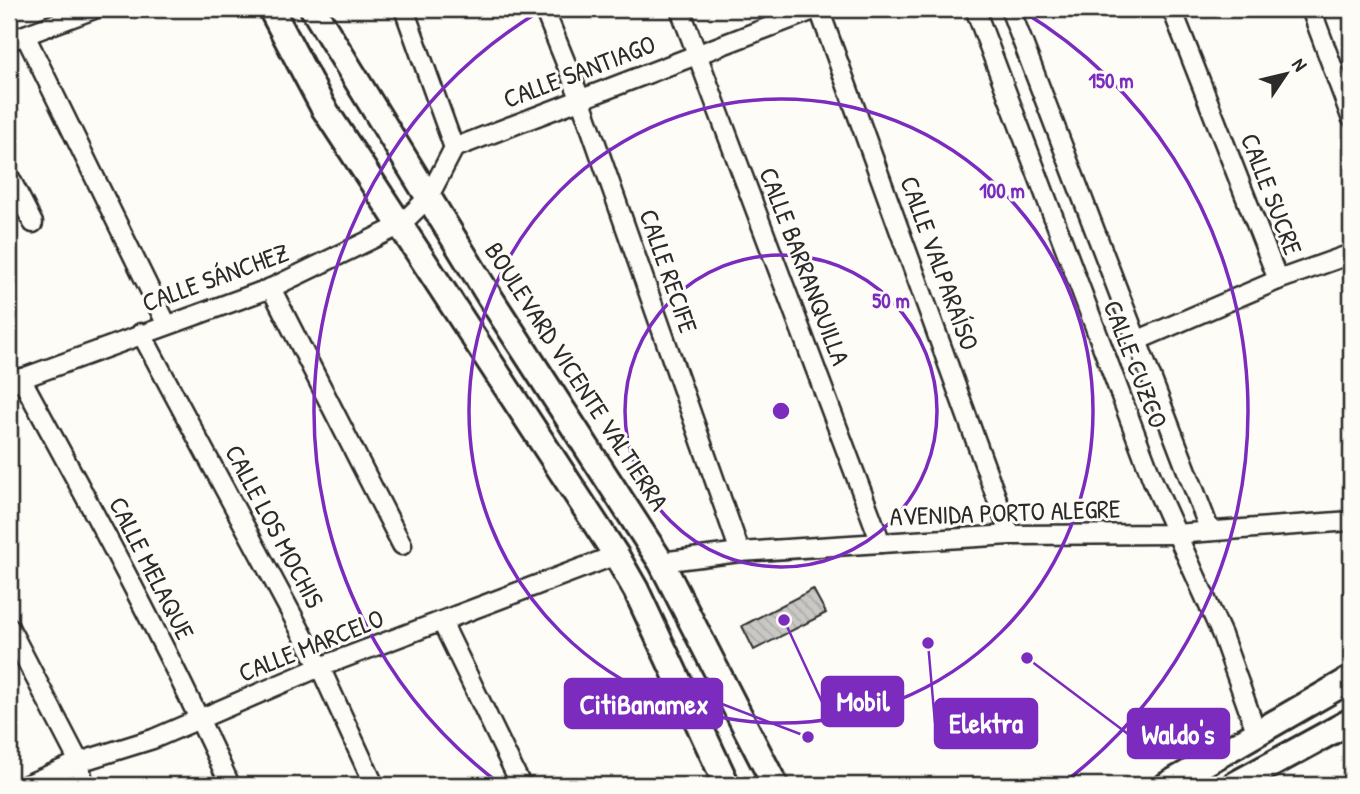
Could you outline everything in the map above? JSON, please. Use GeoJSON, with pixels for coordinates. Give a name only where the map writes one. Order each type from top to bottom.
{"type":"FeatureCollection","features":[{"type":"Feature","properties":{"kind":"main road"},"geometry":{"type":"LineString","coordinates":[[271,9],[323,107],[616,555],[636,590],[727,785]]}},
{"type":"Feature","properties":{"kind":"main road","name":"BOULEVARD VICENTE VALTIERRA"},"geometry":{"type":"LineString","coordinates":[[313,9],[428,198],[661,562],[775,785]]}},
{"type":"Feature","properties":{"kind":"main road"},"geometry":{"type":"LineString","coordinates":[[1167,785],[1351,679]]}},
{"type":"Feature","properties":{"kind":"main road"},"geometry":{"type":"LineString","coordinates":[[1234,785],[1351,721]]}},
{"type":"Feature","properties":{"kind":"street"},"geometry":{"type":"LineString","coordinates":[[94,9],[17,38],[167,325]]}},
{"type":"Feature","properties":{"kind":"street"},"geometry":{"type":"LineString","coordinates":[[404,9],[454,148],[428,198]]}},
{"type":"Feature","properties":{"kind":"street","name":"CALLE RECIFE"},"geometry":{"type":"LineString","coordinates":[[544,9],[580,98],[740,552]]}},
{"type":"Feature","properties":{"kind":"street","name":"CALLE BARRANQUILLA"},"geometry":{"type":"LineString","coordinates":[[680,9],[881,543]]}},
{"type":"Feature","properties":{"kind":"street","name":"CALLE SANTIAGO"},"geometry":{"type":"LineString","coordinates":[[454,148],[818,9]]}},
{"type":"Feature","properties":{"kind":"street","name":"CALLE VALPARAÍSO"},"geometry":{"type":"LineString","coordinates":[[818,9],[919,278],[1010,535]]}},
{"type":"Feature","properties":{"kind":"street","name":"CALLE CUZCO"},"geometry":{"type":"LineString","coordinates":[[975,9],[1101,347],[1175,534],[1222,635],[1257,734]]}},
{"type":"Feature","properties":{"kind":"street","name":"CALLE CUZCO"},"geometry":{"type":"LineString","coordinates":[[1010,9],[1210,531]]}},
{"type":"Feature","properties":{"kind":"street","name":"CALLE SUCRE"},"geometry":{"type":"LineString","coordinates":[[1172,9],[1278,280]]}},
{"type":"Feature","properties":{"kind":"street"},"geometry":{"type":"LineString","coordinates":[[1311,9],[1351,117]]}},
{"type":"Feature","properties":{"kind":"street"},"geometry":{"type":"LineString","coordinates":[[9,176],[33,223]]}},
{"type":"Feature","properties":{"kind":"street","name":"CALLE SÁNCHEZ"},"geometry":{"type":"LineString","coordinates":[[15,381],[271,288],[399,226],[428,198]]}},
{"type":"Feature","properties":{"kind":"street"},"geometry":{"type":"LineString","coordinates":[[1136,341],[1278,280],[1351,254]]}},
{"type":"Feature","properties":{"kind":"street"},"geometry":{"type":"LineString","coordinates":[[271,288],[402,545]]}},
{"type":"Feature","properties":{"kind":"street","name":"CALLE LOS MOCHIS"},"geometry":{"type":"LineString","coordinates":[[141,333],[320,667],[374,785]]}},
{"type":"Feature","properties":{"kind":"street","name":"CALLE MELAQUE"},"geometry":{"type":"LineString","coordinates":[[15,381],[105,531],[230,785]]}},
{"type":"Feature","properties":{"kind":"street","name":"AVENIDA PORTO ALEGRE"},"geometry":{"type":"LineString","coordinates":[[661,562],[740,552],[1010,535],[1175,534],[1351,521]]}},
{"type":"Feature","properties":{"kind":"street","name":"CALLE MARCELO"},"geometry":{"type":"LineString","coordinates":[[26,785],[79,762],[153,739],[320,667],[616,555]]}},
{"type":"Feature","properties":{"kind":"street"},"geometry":{"type":"LineString","coordinates":[[442,622],[521,785]]}},
{"type":"Feature","properties":{"kind":"street"},"geometry":{"type":"LineString","coordinates":[[9,627],[79,762],[84,785]]}},
{"type":"Feature","properties":{"kind":"building"},"geometry":{"type":"Polygon","coordinates":[[[813,589],[826,613],[754,650],[742,626],[813,589]]]}},
{"type":"Feature","properties":{"kind":"place","name":"Mobil"},"geometry":{"type":"Point","coordinates":[784,620]}},
{"type":"Feature","properties":{"kind":"place","name":"Elektra"},"geometry":{"type":"Point","coordinates":[928,643]}},
{"type":"Feature","properties":{"kind":"place","name":"Waldo's"},"geometry":{"type":"Point","coordinates":[1027,658]}},
{"type":"Feature","properties":{"kind":"place","name":"CitiBanamex"},"geometry":{"type":"Point","coordinates":[808,737]}}]}
